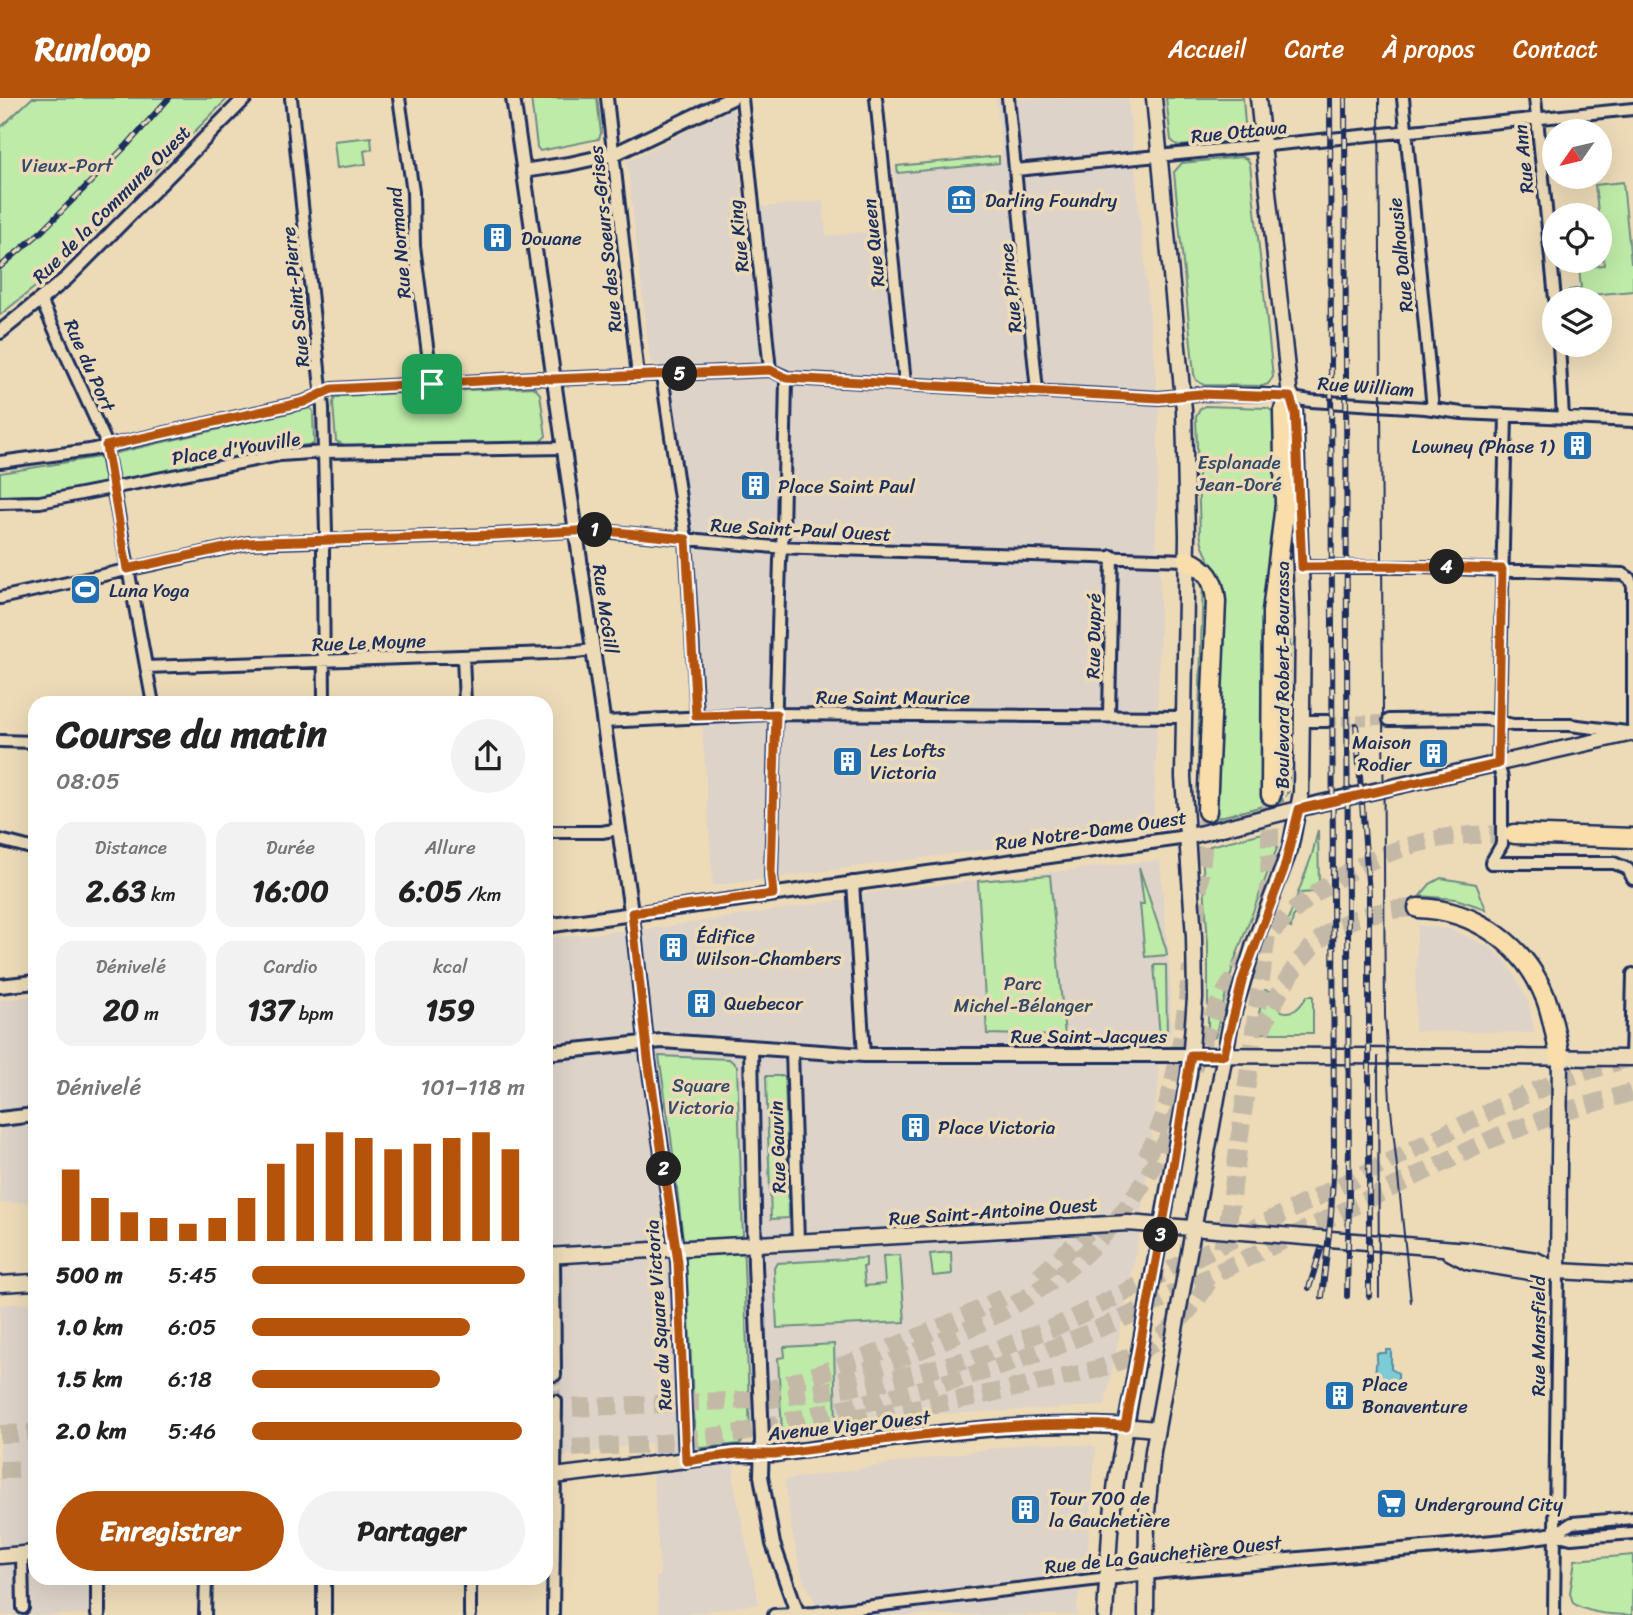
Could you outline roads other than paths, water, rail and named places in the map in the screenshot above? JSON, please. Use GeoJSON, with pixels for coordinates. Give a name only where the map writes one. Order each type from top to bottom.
{"type":"FeatureCollection","features":[{"type":"Feature","properties":{"kind":"highway"},"geometry":{"type":"LineString","coordinates":[[1271,795],[1272,612],[1285,504],[1283,412],[1290,397]]}},
{"type":"Feature","properties":{"kind":"highway"},"geometry":{"type":"LineString","coordinates":[[1187,560],[1201,566],[1209,574],[1217,605],[1207,811]]}},
{"type":"Feature","properties":{"kind":"highway"},"geometry":{"type":"LineString","coordinates":[[1536,834],[1633,827]]}},
{"type":"Feature","properties":{"kind":"highway"},"geometry":{"type":"LineString","coordinates":[[1514,834],[1633,838]]}},
{"type":"Feature","properties":{"kind":"highway"},"geometry":{"type":"LineString","coordinates":[[1418,908],[1469,918],[1511,947],[1528,966],[1544,995],[1560,1057]]}},
{"type":"Feature","properties":{"kind":"main road"},"geometry":{"type":"LineString","coordinates":[[1105,1615],[1113,1509],[1125,1426],[1163,1225],[1191,1055],[1195,970],[1183,717],[1187,560],[1183,396],[1154,98]]}},
{"type":"Feature","properties":{"kind":"main road","name":"Boulevard Robert-Bourassa"},"geometry":{"type":"LineString","coordinates":[[1146,1615],[1149,1483],[1156,1429],[1224,1055],[1243,978],[1284,869],[1299,809],[1303,772],[1302,567],[1295,412],[1290,397],[1258,98]]}},
{"type":"Feature","properties":{"kind":"main road","name":"Rue Notre-Dame Ouest"},"geometry":{"type":"LineString","coordinates":[[1187,837],[1633,733]]}},
{"type":"Feature","properties":{"kind":"main road","name":"Rue Saint-Jacques"},"geometry":{"type":"LineString","coordinates":[[1191,1055],[1632,1058]]}},
{"type":"Feature","properties":{"kind":"main road","name":"Rue Mansfield"},"geometry":{"type":"LineString","coordinates":[[1558,1271],[1560,1057]]}},
{"type":"Feature","properties":{"kind":"main road","name":"Rue Saint-Antoine Ouest"},"geometry":{"type":"LineString","coordinates":[[553,1256],[1092,1223],[1163,1225],[1442,1248],[1536,1260],[1558,1271],[1633,1275]]}},
{"type":"Feature","properties":{"kind":"main road"},"geometry":{"type":"LineString","coordinates":[[0,1284],[28,1282]]}},
{"type":"Feature","properties":{"kind":"main road","name":"Avenue Viger Ouest"},"geometry":{"type":"LineString","coordinates":[[553,1477],[736,1454],[775,1454],[1014,1426],[1089,1424],[1156,1429]]}},
{"type":"Feature","properties":{"kind":"main road"},"geometry":{"type":"LineString","coordinates":[[0,1556],[28,1554]]}},
{"type":"Feature","properties":{"kind":"street","name":"Rue de la Commune Ouest"},"geometry":{"type":"LineString","coordinates":[[0,332],[80,266],[245,98]]}},
{"type":"Feature","properties":{"kind":"street"},"geometry":{"type":"LineString","coordinates":[[283,98],[292,98]]}},
{"type":"Feature","properties":{"kind":"street","name":"Rue Saint-Pierre"},"geometry":{"type":"LineString","coordinates":[[292,98],[322,394],[325,452],[324,696]]}},
{"type":"Feature","properties":{"kind":"street","name":"Rue Normand"},"geometry":{"type":"LineString","coordinates":[[399,98],[413,192],[414,246],[432,384]]}},
{"type":"Feature","properties":{"kind":"street","name":"Rue McGill"},"geometry":{"type":"LineString","coordinates":[[513,98],[632,913],[647,1042]]}},
{"type":"Feature","properties":{"kind":"street","name":"Rue des Soeurs-Grises"},"geometry":{"type":"LineString","coordinates":[[607,98],[638,376]]}},
{"type":"Feature","properties":{"kind":"street"},"geometry":{"type":"LineString","coordinates":[[523,170],[614,154],[732,98]]}},
{"type":"Feature","properties":{"kind":"street","name":"Rue King"},"geometry":{"type":"LineString","coordinates":[[742,98],[770,370]]}},
{"type":"Feature","properties":{"kind":"street","name":"Rue Queen"},"geometry":{"type":"LineString","coordinates":[[876,98],[905,383]]}},
{"type":"Feature","properties":{"kind":"street","name":"Rue Prince"},"geometry":{"type":"LineString","coordinates":[[1008,98],[1037,391]]}},
{"type":"Feature","properties":{"kind":"street","name":"Rue Dalhousie"},"geometry":{"type":"LineString","coordinates":[[1403,98],[1433,409]]}},
{"type":"Feature","properties":{"kind":"street","name":"Rue Ann"},"geometry":{"type":"LineString","coordinates":[[1535,98],[1554,287]]}},
{"type":"Feature","properties":{"kind":"street","name":"Rue Ottawa"},"geometry":{"type":"LineString","coordinates":[[1016,170],[1633,109]]}},
{"type":"Feature","properties":{"kind":"street","name":"Rue du Port"},"geometry":{"type":"LineString","coordinates":[[41,300],[106,446],[151,696]]}},
{"type":"Feature","properties":{"kind":"street"},"geometry":{"type":"LineString","coordinates":[[1560,357],[1563,418]]}},
{"type":"Feature","properties":{"kind":"street","name":"Rue William"},"geometry":{"type":"LineString","coordinates":[[553,379],[770,370],[786,378],[1159,398],[1266,395],[1311,401],[1506,415],[1633,421]]}},
{"type":"Feature","properties":{"kind":"street"},"geometry":{"type":"LineString","coordinates":[[662,375],[686,539],[696,716]]}},
{"type":"Feature","properties":{"kind":"street"},"geometry":{"type":"LineString","coordinates":[[773,894],[771,875],[786,378]]}},
{"type":"Feature","properties":{"kind":"street","name":"Place d'Youville"},"geometry":{"type":"LineString","coordinates":[[0,462],[106,446],[304,402],[332,389],[553,379]]}},
{"type":"Feature","properties":{"kind":"street"},"geometry":{"type":"LineString","coordinates":[[1506,415],[1498,764],[1502,778],[1502,844],[1491,863],[1617,864],[1629,869],[1633,879]]}},
{"type":"Feature","properties":{"kind":"street","name":"Place d'Youville"},"geometry":{"type":"LineString","coordinates":[[0,503],[40,502],[271,456],[325,452],[564,448]]}},
{"type":"Feature","properties":{"kind":"street","name":"Rue Saint-Paul Ouest"},"geometry":{"type":"LineString","coordinates":[[0,598],[248,543],[576,530],[781,548],[1187,560]]}},
{"type":"Feature","properties":{"kind":"street","name":"Rue Dupré"},"geometry":{"type":"LineString","coordinates":[[1109,716],[1112,556]]}},
{"type":"Feature","properties":{"kind":"street"},"geometry":{"type":"LineString","coordinates":[[1302,567],[1502,569],[1617,573],[1627,577],[1633,589],[1633,725]]}},
{"type":"Feature","properties":{"kind":"street","name":"Rue Le Moyne"},"geometry":{"type":"LineString","coordinates":[[146,667],[593,650]]}},
{"type":"Feature","properties":{"kind":"street"},"geometry":{"type":"LineString","coordinates":[[463,656],[465,696]]}},
{"type":"Feature","properties":{"kind":"street","name":"Rue Saint Maurice"},"geometry":{"type":"LineString","coordinates":[[603,722],[776,714],[1183,717]]}},
{"type":"Feature","properties":{"kind":"street"},"geometry":{"type":"LineString","coordinates":[[1389,720],[1486,719],[1518,725],[1570,724],[1633,733]]}},
{"type":"Feature","properties":{"kind":"street"},"geometry":{"type":"LineString","coordinates":[[1303,721],[1328,721]]}},
{"type":"Feature","properties":{"kind":"street"},"geometry":{"type":"LineString","coordinates":[[0,741],[28,743]]}},
{"type":"Feature","properties":{"kind":"street"},"geometry":{"type":"LineString","coordinates":[[553,832],[602,832],[619,829]]}},
{"type":"Feature","properties":{"kind":"street","name":"Rue Notre-Dame Ouest"},"geometry":{"type":"LineString","coordinates":[[553,925],[1187,837]]}},
{"type":"Feature","properties":{"kind":"street"},"geometry":{"type":"LineString","coordinates":[[0,840],[28,847]]}},
{"type":"Feature","properties":{"kind":"street"},"geometry":{"type":"LineString","coordinates":[[853,882],[864,1055]]}},
{"type":"Feature","properties":{"kind":"street"},"geometry":{"type":"LineString","coordinates":[[1632,1058],[1633,974]]}},
{"type":"Feature","properties":{"kind":"street"},"geometry":{"type":"LineString","coordinates":[[0,986],[28,983]]}},
{"type":"Feature","properties":{"kind":"street","name":"Rue Saint-Jacques"},"geometry":{"type":"LineString","coordinates":[[553,1052],[662,1041],[864,1055],[1191,1055]]}},
{"type":"Feature","properties":{"kind":"street","name":"Rue du Square Victoria"},"geometry":{"type":"LineString","coordinates":[[647,1042],[676,1248],[686,1461]]}},
{"type":"Feature","properties":{"kind":"street"},"geometry":{"type":"LineString","coordinates":[[751,1048],[761,1476],[773,1544],[798,1614]]}},
{"type":"Feature","properties":{"kind":"street","name":"Rue Gauvin"},"geometry":{"type":"LineString","coordinates":[[792,1050],[798,1242]]}},
{"type":"Feature","properties":{"kind":"street"},"geometry":{"type":"LineString","coordinates":[[0,1119],[28,1116]]}},
{"type":"Feature","properties":{"kind":"street","name":"Rue Mansfield"},"geometry":{"type":"LineString","coordinates":[[1554,1615],[1558,1271]]}},
{"type":"Feature","properties":{"kind":"street"},"geometry":{"type":"LineString","coordinates":[[553,1327],[555,1375]]}},
{"type":"Feature","properties":{"kind":"street"},"geometry":{"type":"LineString","coordinates":[[553,1439],[556,1401]]}},
{"type":"Feature","properties":{"kind":"street","name":"Rue de La Gauchetière Ouest"},"geometry":{"type":"LineString","coordinates":[[1555,1534],[1572,1523],[1633,1518]]}},
{"type":"Feature","properties":{"kind":"street","name":"Rue de La Gauchetière Ouest"},"geometry":{"type":"LineString","coordinates":[[774,1615],[1147,1573],[1481,1544],[1555,1534],[1571,1538],[1633,1533]]}},
{"type":"Feature","properties":{"kind":"street"},"geometry":{"type":"LineString","coordinates":[[23,1608],[28,1554]]}},
{"type":"Feature","properties":{"kind":"street"},"geometry":{"type":"LineString","coordinates":[[98,1615],[99,1585]]}},
{"type":"Feature","properties":{"kind":"street"},"geometry":{"type":"LineString","coordinates":[[205,1615],[206,1585]]}},
{"type":"Feature","properties":{"kind":"street"},"geometry":{"type":"LineString","coordinates":[[324,1585],[324,1615]]}},
{"type":"Feature","properties":{"kind":"street"},"geometry":{"type":"LineString","coordinates":[[470,1585],[470,1615]]}},
{"type":"Feature","properties":{"kind":"street"},"geometry":{"type":"LineString","coordinates":[[552,1585],[553,1615]]}},
{"type":"Feature","properties":{"kind":"water"},"geometry":{"type":"Polygon","coordinates":[[[1386,1350],[1391,1350],[1391,1369],[1398,1373],[1398,1382],[1389,1385],[1388,1389],[1378,1390],[1378,1377],[1375,1377],[1377,1353],[1386,1353],[1386,1350]]]}},
{"type":"Feature","properties":{"kind":"tunnel"},"geometry":{"type":"LineString","coordinates":[[1327,721],[1389,720]]}},
{"type":"Feature","properties":{"kind":"tunnel"},"geometry":{"type":"LineString","coordinates":[[1222,1248],[1229,1217],[1268,927],[1271,795]]}},
{"type":"Feature","properties":{"kind":"tunnel"},"geometry":{"type":"LineString","coordinates":[[1196,918],[1207,811]]}},
{"type":"Feature","properties":{"kind":"tunnel"},"geometry":{"type":"LineString","coordinates":[[1193,1069],[1216,1009],[1235,977],[1257,947],[1283,920],[1313,896],[1344,875],[1413,845],[1457,836],[1514,834]]}},
{"type":"Feature","properties":{"kind":"tunnel"},"geometry":{"type":"LineString","coordinates":[[1261,1031],[1288,979],[1318,941],[1337,927],[1359,917],[1418,908]]}},
{"type":"Feature","properties":{"kind":"tunnel"},"geometry":{"type":"LineString","coordinates":[[1146,1157],[1164,1114],[1177,1065],[1191,967]]}},
{"type":"Feature","properties":{"kind":"tunnel"},"geometry":{"type":"LineString","coordinates":[[553,1409],[771,1399],[882,1382],[978,1357],[1057,1326],[1515,1099],[1569,1077],[1630,1058]]}},
{"type":"Feature","properties":{"kind":"tunnel"},"geometry":{"type":"LineString","coordinates":[[553,1449],[656,1444],[739,1433],[919,1390],[996,1368],[1053,1348],[1126,1317],[1498,1136],[1566,1111],[1633,1092]]}},
{"type":"Feature","properties":{"kind":"tunnel"},"geometry":{"type":"LineString","coordinates":[[841,1380],[973,1327],[999,1314],[1069,1268],[1090,1249],[1127,1207],[1157,1159],[1179,1109]]}},
{"type":"Feature","properties":{"kind":"tunnel"},"geometry":{"type":"LineString","coordinates":[[1039,1276],[1088,1232]]}},
{"type":"Feature","properties":{"kind":"tunnel"},"geometry":{"type":"LineString","coordinates":[[850,1418],[993,1393],[1105,1367],[1142,1350],[1172,1327],[1198,1299],[1211,1277]]}},
{"type":"Feature","properties":{"kind":"tunnel"},"geometry":{"type":"LineString","coordinates":[[762,1392],[915,1338],[1003,1297]]}},
{"type":"Feature","properties":{"kind":"tunnel"},"geometry":{"type":"LineString","coordinates":[[555,1375],[556,1401]]}},
{"type":"Feature","properties":{"kind":"tunnel"},"geometry":{"type":"LineString","coordinates":[[0,1434],[28,1433]]}},
{"type":"Feature","properties":{"kind":"tunnel"},"geometry":{"type":"LineString","coordinates":[[0,1470],[28,1469]]}},
{"type":"Feature","properties":{"kind":"tram line"},"geometry":{"type":"LineString","coordinates":[[1379,98],[1385,1015],[1390,1100],[1411,1302]]}},
{"type":"Feature","properties":{"kind":"tram line"},"geometry":{"type":"LineString","coordinates":[[1378,1057],[1379,1297]]}},
{"type":"Feature","properties":{"kind":"railway"},"geometry":{"type":"LineString","coordinates":[[0,267],[42,231],[169,98]]}},
{"type":"Feature","properties":{"kind":"railway"},"geometry":{"type":"LineString","coordinates":[[1322,1297],[1334,1156],[1330,98]]}},
{"type":"Feature","properties":{"kind":"railway"},"geometry":{"type":"LineString","coordinates":[[1345,98],[1349,1199],[1347,1296]]}},
{"type":"Feature","properties":{"kind":"railway"},"geometry":{"type":"LineString","coordinates":[[1356,725],[1369,894],[1369,1296]]}},
{"type":"Feature","properties":{"kind":"railway"},"geometry":{"type":"LineString","coordinates":[[1309,1288],[1321,1249]]}},
{"type":"Feature","properties":{"kind":"place","name":"Darling Foundry"},"geometry":{"type":"Point","coordinates":[962,200]}},
{"type":"Feature","properties":{"kind":"place","name":"Douane"},"geometry":{"type":"Point","coordinates":[498,238]}},
{"type":"Feature","properties":{"kind":"place","name":"Lowney (Phase 1)"},"geometry":{"type":"Point","coordinates":[1577,446]}},
{"type":"Feature","properties":{"kind":"place","name":"Place Saint Paul"},"geometry":{"type":"Point","coordinates":[755,486]}},
{"type":"Feature","properties":{"kind":"place","name":"Luna Yoga"},"geometry":{"type":"Point","coordinates":[86,590]}},
{"type":"Feature","properties":{"kind":"place","name":"Maison Rodier"},"geometry":{"type":"Point","coordinates":[1434,753]}},
{"type":"Feature","properties":{"kind":"place","name":"Les Lofts Victoria"},"geometry":{"type":"Point","coordinates":[847,761]}},
{"type":"Feature","properties":{"kind":"place","name":"Édifice Wilson-Chambers"},"geometry":{"type":"Point","coordinates":[673,947]}},
{"type":"Feature","properties":{"kind":"place","name":"Quebecor"},"geometry":{"type":"Point","coordinates":[701,1003]}},
{"type":"Feature","properties":{"kind":"place","name":"Place Victoria"},"geometry":{"type":"Point","coordinates":[915,1127]}},
{"type":"Feature","properties":{"kind":"place","name":"Place Bonaventure"},"geometry":{"type":"Point","coordinates":[1339,1395]}},
{"type":"Feature","properties":{"kind":"place","name":"Underground City"},"geometry":{"type":"Point","coordinates":[1392,1504]}},
{"type":"Feature","properties":{"kind":"place","name":"Tour 700 de la Gauchetière"},"geometry":{"type":"Point","coordinates":[1026,1509]}},
{"type":"Feature","properties":{"kind":"park label","name":"Vieux-Port"},"geometry":{"type":"Point","coordinates":[67,165]}},
{"type":"Feature","properties":{"kind":"park label","name":"Esplanade Jean-Doré"},"geometry":{"type":"Point","coordinates":[1239,473]}},
{"type":"Feature","properties":{"kind":"park label","name":"Parc Michel-Bélanger"},"geometry":{"type":"Point","coordinates":[1023,994]}},
{"type":"Feature","properties":{"kind":"park label","name":"Square Victoria"},"geometry":{"type":"Point","coordinates":[701,1096]}}]}
